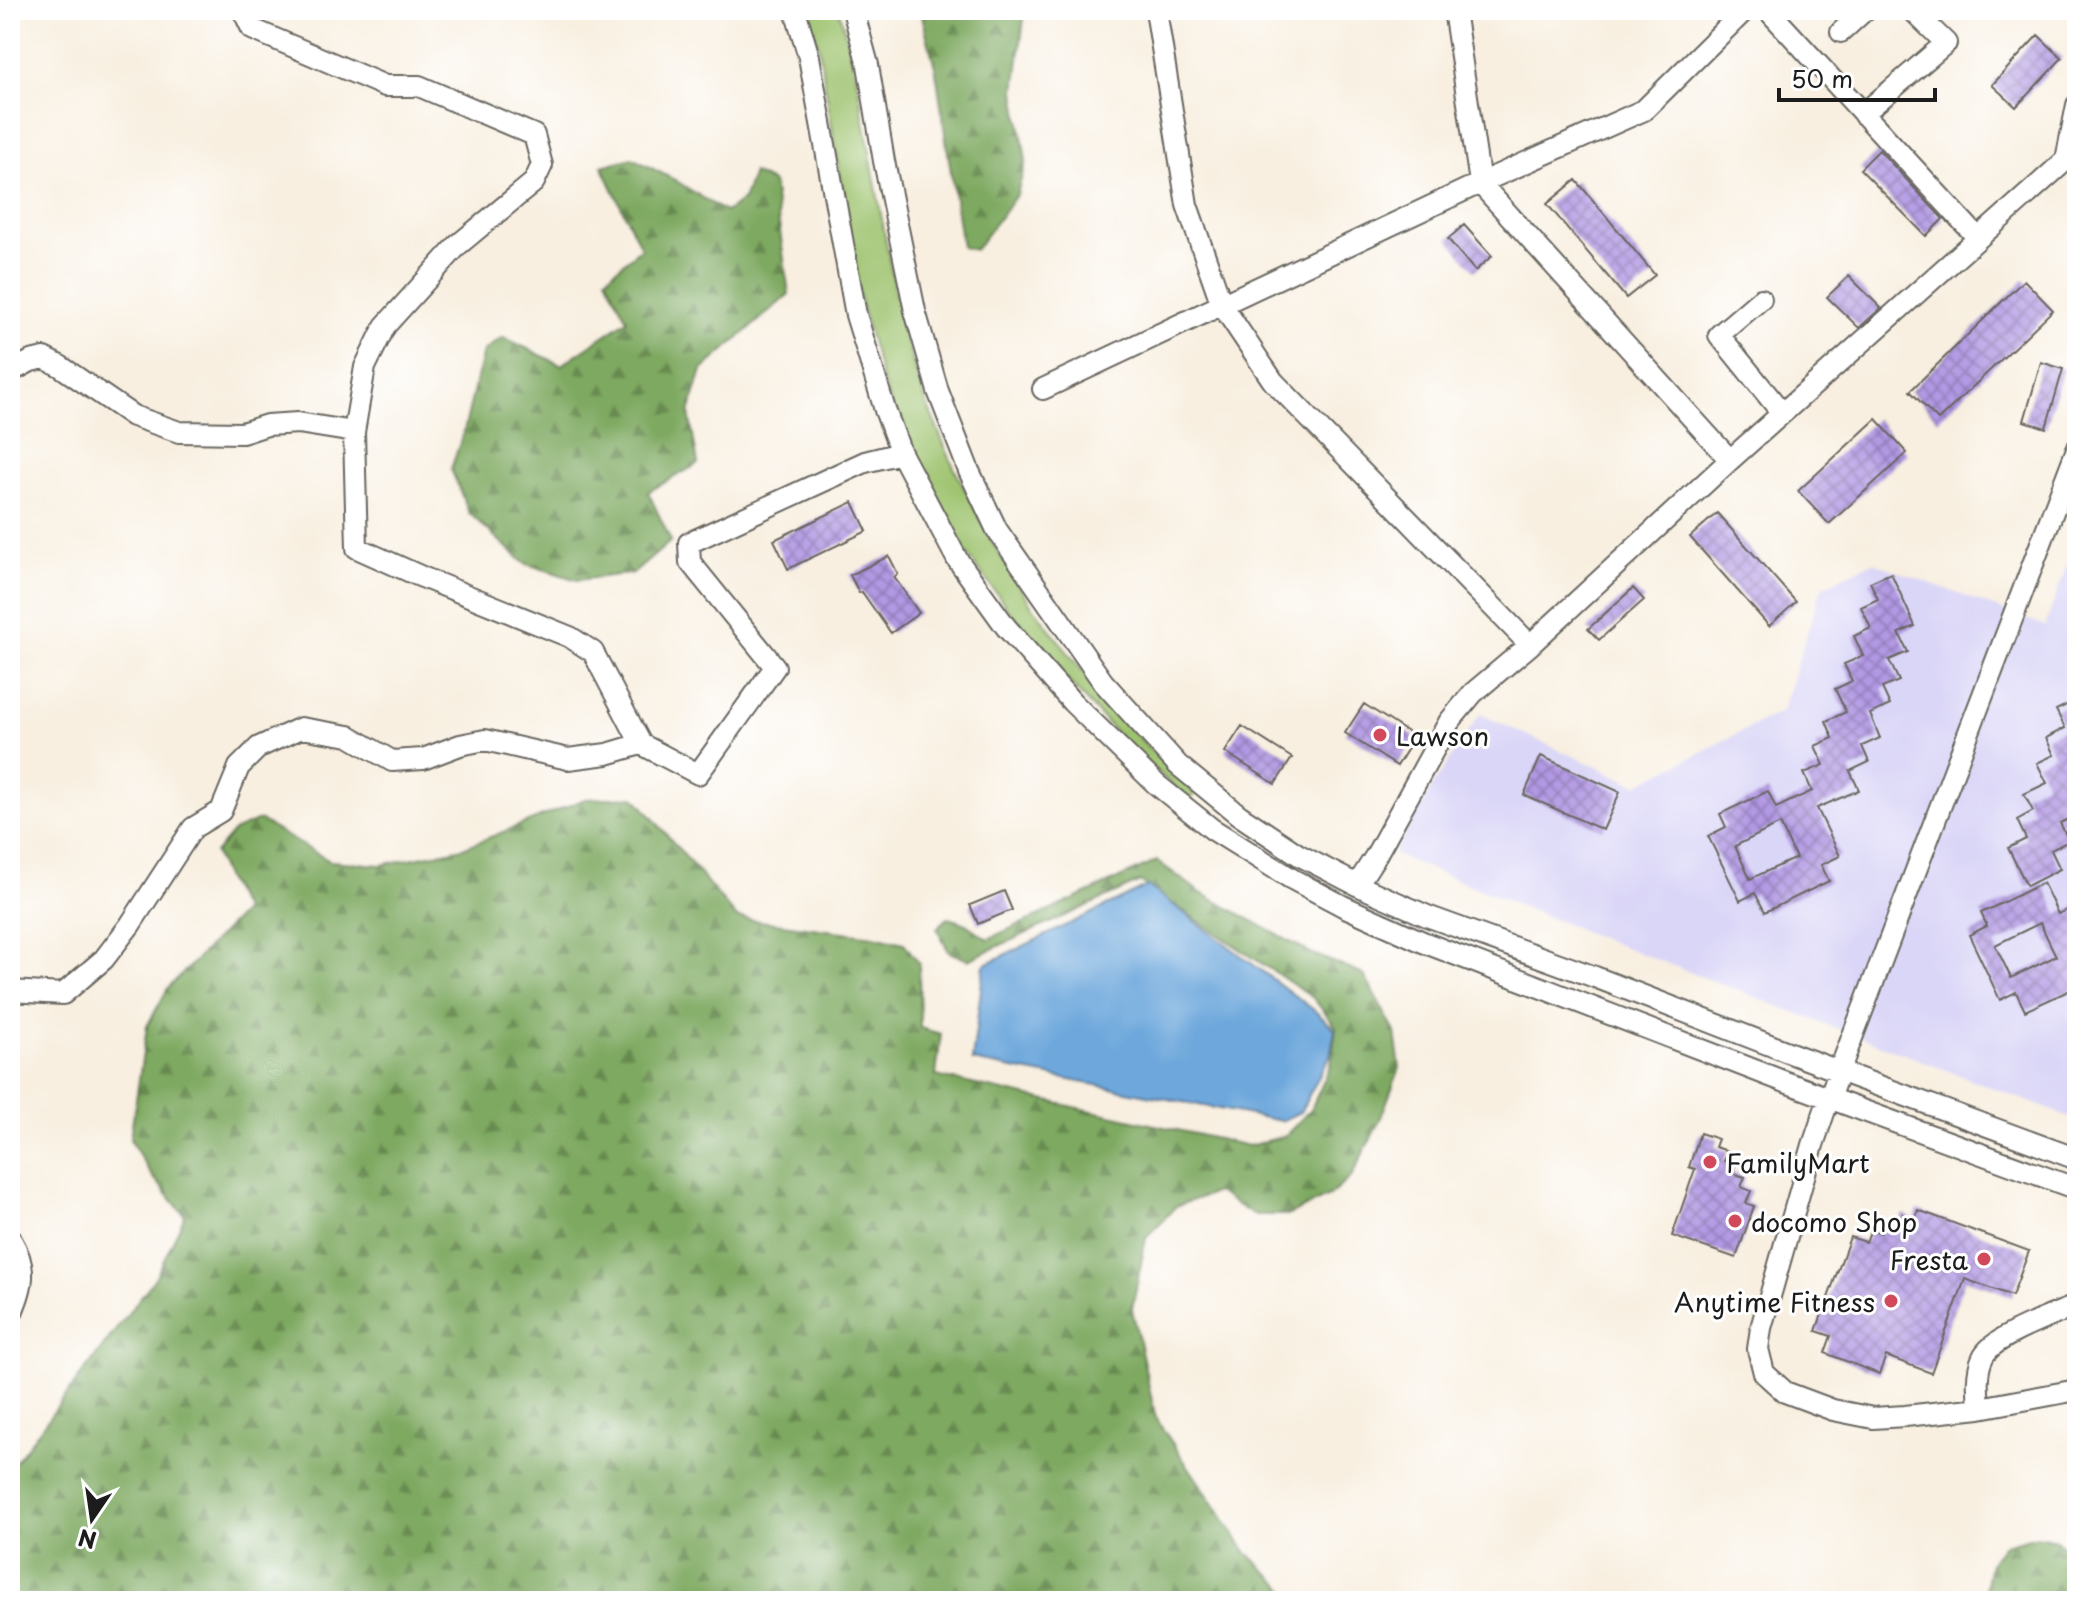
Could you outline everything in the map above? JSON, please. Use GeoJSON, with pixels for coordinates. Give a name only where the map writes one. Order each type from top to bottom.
{"type":"FeatureCollection","features":[{"type":"Feature","properties":{"kind":"street"},"geometry":{"type":"LineString","coordinates":[[243,10],[252,29],[385,86],[419,86],[534,135],[542,165],[534,182],[458,245],[385,326],[365,367],[354,432],[357,548],[570,637],[593,652],[641,744],[698,774],[775,667],[690,562],[689,543],[865,462],[901,453]]}},
{"type":"Feature","properties":{"kind":"street"},"geometry":{"type":"LineString","coordinates":[[795,10],[809,57],[856,315],[901,453],[957,559],[1006,627],[1072,702],[1156,784],[1212,829],[1292,879],[1423,942],[1829,1098],[2077,1189]]}},
{"type":"Feature","properties":{"kind":"street"},"geometry":{"type":"LineString","coordinates":[[853,10],[868,65],[915,311],[938,391],[969,471],[997,530],[1103,682],[1178,765],[1239,815],[1299,855],[1427,916],[2077,1159]]}},
{"type":"Feature","properties":{"kind":"street"},"geometry":{"type":"LineString","coordinates":[[1156,10],[1187,205],[1222,305],[1273,381],[1530,645]]}},
{"type":"Feature","properties":{"kind":"street"},"geometry":{"type":"LineString","coordinates":[[1454,10],[1480,183],[1730,460]]}},
{"type":"Feature","properties":{"kind":"street"},"geometry":{"type":"LineString","coordinates":[[1043,389],[1480,183],[1644,110],[1745,10]]}},
{"type":"Feature","properties":{"kind":"street"},"geometry":{"type":"LineString","coordinates":[[1768,10],[1978,238]]}},
{"type":"Feature","properties":{"kind":"street"},"geometry":{"type":"LineString","coordinates":[[1841,32],[1865,10]]}},
{"type":"Feature","properties":{"kind":"street"},"geometry":{"type":"LineString","coordinates":[[1863,114],[1946,43],[1912,10]]}},
{"type":"Feature","properties":{"kind":"street"},"geometry":{"type":"LineString","coordinates":[[1357,885],[1449,722],[1473,693],[1530,645],[1730,460],[2066,160],[2077,105]]}},
{"type":"Feature","properties":{"kind":"street"},"geometry":{"type":"LineString","coordinates":[[1761,299],[1719,335],[1782,413]]}},
{"type":"Feature","properties":{"kind":"street"},"geometry":{"type":"LineString","coordinates":[[10,372],[44,358],[133,416],[179,432],[242,433],[267,425],[298,423],[354,432]]}},
{"type":"Feature","properties":{"kind":"street"},"geometry":{"type":"LineString","coordinates":[[2077,449],[1829,1098],[1761,1328],[1758,1349],[1764,1373],[1785,1392],[1833,1410],[1873,1418],[1980,1408],[2077,1390]]}},
{"type":"Feature","properties":{"kind":"street"},"geometry":{"type":"LineString","coordinates":[[10,991],[63,994],[104,959],[193,828],[221,811],[239,767],[259,747],[301,728],[349,736],[392,761],[423,759],[460,745],[485,740],[568,759],[607,754],[641,744]]}},
{"type":"Feature","properties":{"kind":"street"},"geometry":{"type":"LineString","coordinates":[[10,1238],[20,1254],[22,1286],[10,1317]]}},
{"type":"Feature","properties":{"kind":"street"},"geometry":{"type":"LineString","coordinates":[[1980,1408],[1977,1389],[1983,1357],[1997,1341],[2077,1305]]}},
{"type":"Feature","properties":{"kind":"shaded area"},"geometry":{"type":"Polygon","coordinates":[[[2077,537],[2077,1120],[1595,936],[1393,854],[1480,714],[1637,785],[1782,711],[1822,587],[1873,562],[2045,626],[2077,537]]]}},
{"type":"Feature","properties":{"kind":"green space"},"geometry":{"type":"Polygon","coordinates":[[[807,10],[839,10],[856,76],[901,325],[927,405],[955,470],[993,544],[1030,603],[1138,737],[1195,794],[1190,800],[1132,750],[1065,678],[1009,610],[961,546],[922,474],[883,384],[861,304],[819,48],[807,10]]]}},
{"type":"Feature","properties":{"kind":"green space"},"geometry":{"type":"Polygon","coordinates":[[[940,10],[1025,10],[1015,91],[1026,161],[1017,194],[975,250],[962,247],[936,71],[922,16],[940,10]]]}},
{"type":"Feature","properties":{"kind":"green space"},"geometry":{"type":"Polygon","coordinates":[[[632,158],[675,180],[725,212],[743,200],[753,173],[773,183],[789,294],[702,370],[689,413],[698,464],[648,492],[671,541],[634,573],[577,580],[524,563],[469,513],[451,469],[464,431],[483,351],[503,337],[561,365],[627,320],[606,278],[641,248],[602,166],[632,158]]]}},
{"type":"Feature","properties":{"kind":"green space"},"geometry":{"type":"Polygon","coordinates":[[[635,797],[737,918],[874,936],[904,943],[919,963],[920,1028],[941,1034],[936,1076],[1249,1146],[1285,1136],[1311,1109],[1331,1065],[1336,1027],[1313,998],[1140,882],[968,960],[949,952],[937,928],[948,918],[964,923],[988,939],[1157,861],[1201,893],[1311,953],[1364,975],[1395,1032],[1400,1068],[1379,1122],[1351,1177],[1329,1196],[1289,1215],[1253,1215],[1217,1192],[1176,1206],[1146,1238],[1132,1309],[1156,1419],[1247,1553],[1298,1601],[10,1601],[10,1469],[155,1278],[185,1216],[150,1173],[130,1139],[147,1026],[168,988],[244,911],[215,853],[235,830],[259,820],[330,861],[381,865],[463,848],[585,799],[635,797]]]}},
{"type":"Feature","properties":{"kind":"green space"},"geometry":{"type":"Polygon","coordinates":[[[2037,1536],[2056,1540],[2077,1557],[2077,1601],[1983,1601],[1990,1563],[2004,1545],[2037,1536]]]}},
{"type":"Feature","properties":{"kind":"water"},"geometry":{"type":"Polygon","coordinates":[[[1148,886],[1335,1029],[1330,1056],[1300,1112],[1281,1121],[972,1061],[984,965],[1148,886]]]}},
{"type":"Feature","properties":{"kind":"building"},"geometry":{"type":"Polygon","coordinates":[[[2038,35],[2062,58],[2016,107],[1992,85],[2038,35]]]}},
{"type":"Feature","properties":{"kind":"building"},"geometry":{"type":"Polygon","coordinates":[[[1879,150],[1943,219],[1926,236],[1860,169],[1879,150]]]}},
{"type":"Feature","properties":{"kind":"building"},"geometry":{"type":"Polygon","coordinates":[[[1576,180],[1655,275],[1626,298],[1547,204],[1576,180]]]}},
{"type":"Feature","properties":{"kind":"building"},"geometry":{"type":"Polygon","coordinates":[[[1464,225],[1492,256],[1475,271],[1448,239],[1464,225]]]}},
{"type":"Feature","properties":{"kind":"building"},"geometry":{"type":"Polygon","coordinates":[[[1849,276],[1881,308],[1859,328],[1827,297],[1849,276]]]}},
{"type":"Feature","properties":{"kind":"building"},"geometry":{"type":"Polygon","coordinates":[[[2024,280],[2053,310],[1938,420],[1910,391],[2024,280]]]}},
{"type":"Feature","properties":{"kind":"building"},"geometry":{"type":"Polygon","coordinates":[[[2041,362],[2063,369],[2046,428],[2024,421],[2041,362]]]}},
{"type":"Feature","properties":{"kind":"building"},"geometry":{"type":"Polygon","coordinates":[[[1876,419],[1907,453],[1829,524],[1798,491],[1876,419]]]}},
{"type":"Feature","properties":{"kind":"building"},"geometry":{"type":"Polygon","coordinates":[[[853,502],[867,531],[788,569],[774,540],[853,502]]]}},
{"type":"Feature","properties":{"kind":"building"},"geometry":{"type":"Polygon","coordinates":[[[1717,513],[1796,602],[1769,626],[1690,537],[1717,513]]]}},
{"type":"Feature","properties":{"kind":"building"},"geometry":{"type":"Polygon","coordinates":[[[889,556],[898,574],[894,577],[919,613],[891,633],[862,592],[859,593],[850,575],[889,556]]]}},
{"type":"Feature","properties":{"kind":"building"},"geometry":{"type":"Polygon","coordinates":[[[1891,573],[1915,626],[1899,633],[1908,652],[1889,660],[1899,681],[1882,688],[1890,705],[1870,714],[1880,738],[1862,746],[1869,762],[1850,771],[1859,790],[1817,808],[1840,856],[1821,865],[1829,881],[1765,912],[1755,893],[1740,901],[1708,836],[1726,827],[1720,814],[1768,791],[1776,808],[1812,791],[1804,773],[1824,765],[1815,746],[1833,738],[1826,721],[1846,712],[1835,689],[1852,681],[1844,664],[1863,656],[1854,636],[1871,628],[1861,607],[1878,599],[1870,582],[1891,573]],[[1780,824],[1735,846],[1750,879],[1796,858],[1780,824]]]}},
{"type":"Feature","properties":{"kind":"building"},"geometry":{"type":"Polygon","coordinates":[[[1633,588],[1644,600],[1599,640],[1588,629],[1633,588]]]}},
{"type":"Feature","properties":{"kind":"building"},"geometry":{"type":"Polygon","coordinates":[[[2077,700],[2077,815],[2060,823],[2069,841],[2051,850],[2060,869],[2027,886],[2008,848],[2026,839],[2017,820],[2033,811],[2024,794],[2047,783],[2037,763],[2054,755],[2046,738],[2065,728],[2056,710],[2077,700]]]}},
{"type":"Feature","properties":{"kind":"building","name":"Lawson"},"geometry":{"type":"Polygon","coordinates":[[[1364,704],[1415,737],[1397,766],[1345,733],[1364,704]]]}},
{"type":"Feature","properties":{"kind":"building"},"geometry":{"type":"Polygon","coordinates":[[[1242,726],[1292,758],[1275,784],[1225,752],[1242,726]]]}},
{"type":"Feature","properties":{"kind":"building"},"geometry":{"type":"Polygon","coordinates":[[[1541,756],[1620,792],[1603,830],[1524,795],[1541,756]]]}},
{"type":"Feature","properties":{"kind":"building"},"geometry":{"type":"Polygon","coordinates":[[[2043,883],[2058,914],[2077,905],[2077,987],[2025,1011],[2016,992],[2000,1000],[1969,935],[1987,926],[1981,913],[2043,883]],[[2040,923],[1995,945],[2011,978],[2056,956],[2040,923]]]}},
{"type":"Feature","properties":{"kind":"building"},"geometry":{"type":"Polygon","coordinates":[[[1004,891],[1012,910],[978,924],[970,905],[1004,891]]]}},
{"type":"Feature","properties":{"kind":"building"},"geometry":{"type":"Polygon","coordinates":[[[1700,1133],[1718,1139],[1715,1147],[1728,1151],[1724,1161],[1735,1164],[1732,1173],[1745,1177],[1741,1187],[1751,1191],[1746,1203],[1754,1206],[1736,1258],[1672,1236],[1695,1169],[1689,1167],[1700,1133]]]}},
{"type":"Feature","properties":{"kind":"building"},"geometry":{"type":"Polygon","coordinates":[[[1918,1210],[2029,1251],[2012,1296],[1965,1279],[1931,1373],[1886,1356],[1879,1374],[1825,1353],[1831,1336],[1816,1331],[1850,1237],[1866,1242],[1871,1229],[1881,1233],[1885,1224],[1897,1228],[1903,1214],[1915,1219],[1918,1210]]]}},
{"type":"Feature","properties":{"kind":"place","name":"Lawson"},"geometry":{"type":"Point","coordinates":[1380,735]}},
{"type":"Feature","properties":{"kind":"place","name":"FamilyMart"},"geometry":{"type":"Point","coordinates":[1710,1162]}},
{"type":"Feature","properties":{"kind":"place","name":"docomo Shop"},"geometry":{"type":"Point","coordinates":[1735,1221]}},
{"type":"Feature","properties":{"kind":"place","name":"Fresta"},"geometry":{"type":"Point","coordinates":[1984,1259]}},
{"type":"Feature","properties":{"kind":"place","name":"Anytime Fitness"},"geometry":{"type":"Point","coordinates":[1891,1301]}}]}
